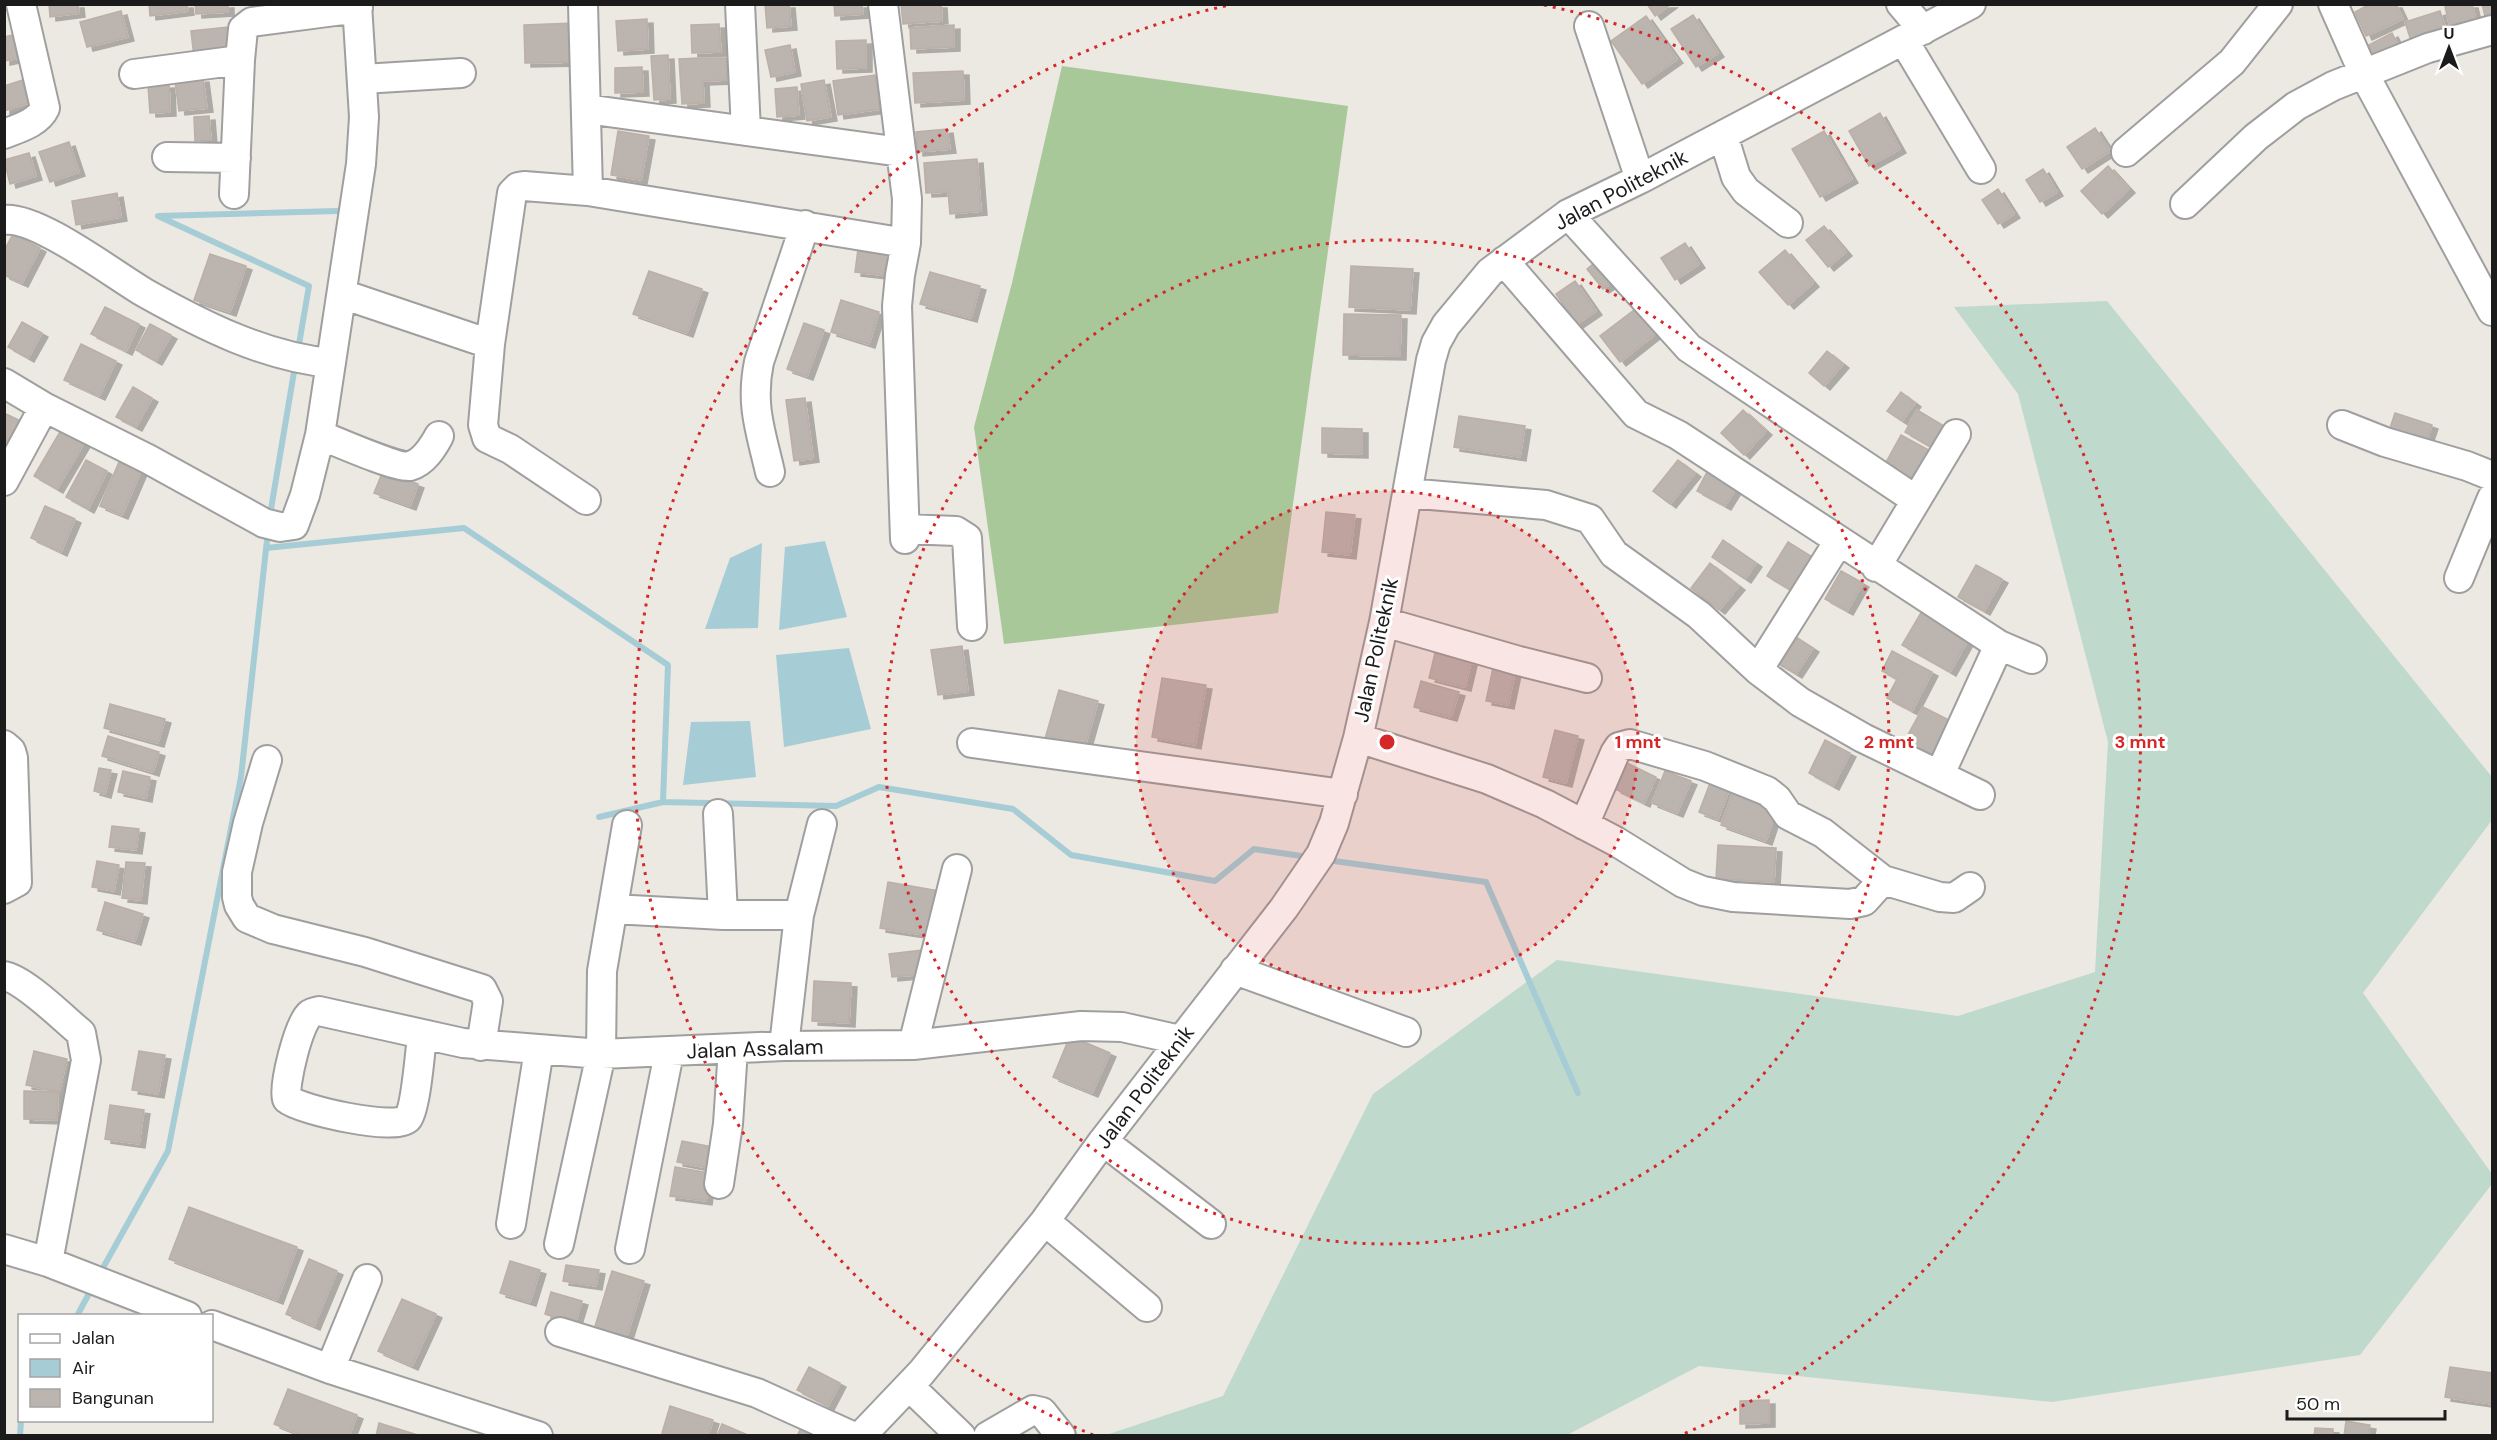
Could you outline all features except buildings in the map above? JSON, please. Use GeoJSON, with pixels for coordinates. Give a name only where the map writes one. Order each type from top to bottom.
{"type":"FeatureCollection","features":[{"type":"Feature","properties":{"kind":"street"},"geometry":{"type":"LineString","coordinates":[[4,134],[40,117],[45,108],[21,4]]}},
{"type":"Feature","properties":{"kind":"street"},"geometry":{"type":"LineString","coordinates":[[583,4],[588,191]]}},
{"type":"Feature","properties":{"kind":"street"},"geometry":{"type":"LineString","coordinates":[[740,4],[746,131]]}},
{"type":"Feature","properties":{"kind":"street"},"geometry":{"type":"LineString","coordinates":[[883,4],[907,199],[906,243],[897,306],[905,534],[956,531],[967,538],[972,626]]}},
{"type":"Feature","properties":{"kind":"street"},"geometry":{"type":"LineString","coordinates":[[1901,4],[1914,36],[1981,169]]}},
{"type":"Feature","properties":{"kind":"street","name":"Jalan Politeknik"},"geometry":{"type":"LineString","coordinates":[[861,1436],[909,1386],[1046,1221],[1103,1141],[1284,908],[1318,858],[1334,823],[1358,738],[1384,622],[1436,343],[1446,325],[1473,292],[1504,261],[1568,214],[1640,179],[1971,4]]}},
{"type":"Feature","properties":{"kind":"street"},"geometry":{"type":"LineString","coordinates":[[2126,152],[2232,62],[2278,4]]}},
{"type":"Feature","properties":{"kind":"street"},"geometry":{"type":"LineString","coordinates":[[2333,4],[2364,74],[2493,311]]}},
{"type":"Feature","properties":{"kind":"street"},"geometry":{"type":"LineString","coordinates":[[4,383],[44,407],[272,525],[292,526],[296,522],[320,435],[311,361],[342,294],[361,164],[364,117],[357,6],[252,22],[243,29],[234,194]]}},
{"type":"Feature","properties":{"kind":"street"},"geometry":{"type":"LineString","coordinates":[[1589,26],[1640,179]]}},
{"type":"Feature","properties":{"kind":"street"},"geometry":{"type":"LineString","coordinates":[[2185,204],[2256,137],[2296,106],[2333,86],[2428,48],[2493,30]]}},
{"type":"Feature","properties":{"kind":"street"},"geometry":{"type":"LineString","coordinates":[[134,74],[240,60]]}},
{"type":"Feature","properties":{"kind":"street"},"geometry":{"type":"LineString","coordinates":[[363,79],[461,73]]}},
{"type":"Feature","properties":{"kind":"street"},"geometry":{"type":"LineString","coordinates":[[586,109],[901,152]]}},
{"type":"Feature","properties":{"kind":"street"},"geometry":{"type":"LineString","coordinates":[[1723,135],[1736,177],[1746,191],[1788,223]]}},
{"type":"Feature","properties":{"kind":"street"},"geometry":{"type":"LineString","coordinates":[[167,157],[236,158]]}},
{"type":"Feature","properties":{"kind":"street"},"geometry":{"type":"LineString","coordinates":[[586,500],[514,451],[485,435],[483,401],[490,344],[512,194],[518,187],[535,185],[588,191],[906,243]]}},
{"type":"Feature","properties":{"kind":"street"},"geometry":{"type":"LineString","coordinates":[[1568,214],[1689,348],[1916,500]]}},
{"type":"Feature","properties":{"kind":"street"},"geometry":{"type":"LineString","coordinates":[[4,220],[14,219],[27,223],[72,247],[155,298],[204,323],[311,361]]}},
{"type":"Feature","properties":{"kind":"street"},"geometry":{"type":"LineString","coordinates":[[770,472],[756,411],[754,384],[759,362],[805,225]]}},
{"type":"Feature","properties":{"kind":"street"},"geometry":{"type":"LineString","coordinates":[[1504,261],[1635,414],[1678,435],[1876,567],[1999,645],[2032,659]]}},
{"type":"Feature","properties":{"kind":"street"},"geometry":{"type":"LineString","coordinates":[[342,294],[490,344]]}},
{"type":"Feature","properties":{"kind":"street"},"geometry":{"type":"LineString","coordinates":[[4,481],[44,407]]}},
{"type":"Feature","properties":{"kind":"street"},"geometry":{"type":"LineString","coordinates":[[2342,425],[2385,442],[2493,476]]}},
{"type":"Feature","properties":{"kind":"street"},"geometry":{"type":"LineString","coordinates":[[1876,567],[1956,434]]}},
{"type":"Feature","properties":{"kind":"street"},"geometry":{"type":"LineString","coordinates":[[320,435],[403,466],[419,462],[439,436]]}},
{"type":"Feature","properties":{"kind":"street"},"geometry":{"type":"LineString","coordinates":[[1407,493],[1546,505],[1590,519],[1614,554],[1699,615],[1758,670],[1800,702],[1863,738],[1980,795]]}},
{"type":"Feature","properties":{"kind":"street"},"geometry":{"type":"LineString","coordinates":[[2459,578],[2493,498]]}},
{"type":"Feature","properties":{"kind":"street"},"geometry":{"type":"LineString","coordinates":[[1758,670],[1839,541]]}},
{"type":"Feature","properties":{"kind":"street"},"geometry":{"type":"LineString","coordinates":[[1384,622],[1587,678]]}},
{"type":"Feature","properties":{"kind":"street"},"geometry":{"type":"LineString","coordinates":[[1940,774],[1999,645]]}},
{"type":"Feature","properties":{"kind":"street"},"geometry":{"type":"LineString","coordinates":[[1358,738],[1486,779],[1545,804],[1617,842],[1683,883],[1703,891],[1732,897],[1850,904],[1864,901],[1883,880]]}},
{"type":"Feature","properties":{"kind":"street"},"geometry":{"type":"LineString","coordinates":[[972,742],[1343,794]]}},
{"type":"Feature","properties":{"kind":"street"},"geometry":{"type":"LineString","coordinates":[[1584,825],[1615,753],[1619,747],[1630,744],[1705,766],[1767,791],[1777,799],[1788,815],[1822,833],[1883,880],[1954,898],[1971,886]]}},
{"type":"Feature","properties":{"kind":"street"},"geometry":{"type":"LineString","coordinates":[[4,745],[11,751],[13,758],[17,882],[4,889]]}},
{"type":"Feature","properties":{"kind":"street"},"geometry":{"type":"LineString","coordinates":[[267,759],[248,823],[237,872],[237,897],[243,912],[248,918],[273,928],[365,952],[482,989],[488,1001],[481,1046]]}},
{"type":"Feature","properties":{"kind":"street"},"geometry":{"type":"LineString","coordinates":[[718,814],[723,915]]}},
{"type":"Feature","properties":{"kind":"street"},"geometry":{"type":"LineString","coordinates":[[784,1046],[800,915],[822,824]]}},
{"type":"Feature","properties":{"kind":"street"},"geometry":{"type":"LineString","coordinates":[[559,1244],[601,1054],[602,971],[627,825]]}},
{"type":"Feature","properties":{"kind":"street"},"geometry":{"type":"LineString","coordinates":[[913,1045],[957,868]]}},
{"type":"Feature","properties":{"kind":"street"},"geometry":{"type":"LineString","coordinates":[[613,909],[723,915],[800,915]]}},
{"type":"Feature","properties":{"kind":"street"},"geometry":{"type":"LineString","coordinates":[[1235,969],[1406,1032]]}},
{"type":"Feature","properties":{"kind":"street"},"geometry":{"type":"LineString","coordinates":[[4,976],[18,981],[81,1033],[85,1049],[86,1060],[48,1262]]}},
{"type":"Feature","properties":{"kind":"street","name":"Jalan Assalam"},"geometry":{"type":"LineString","coordinates":[[422,1036],[412,1103],[406,1120],[398,1124],[379,1123],[313,1110],[287,1099],[286,1078],[306,1018],[314,1012],[332,1013],[422,1036],[481,1046],[601,1054],[669,1053],[784,1046],[913,1045],[1081,1026],[1122,1027],[1180,1040]]}},
{"type":"Feature","properties":{"kind":"street"},"geometry":{"type":"LineString","coordinates":[[719,1184],[728,1124],[733,1049]]}},
{"type":"Feature","properties":{"kind":"street"},"geometry":{"type":"LineString","coordinates":[[511,1224],[539,1050]]}},
{"type":"Feature","properties":{"kind":"street"},"geometry":{"type":"LineString","coordinates":[[630,1249],[669,1053]]}},
{"type":"Feature","properties":{"kind":"street"},"geometry":{"type":"LineString","coordinates":[[1103,1141],[1211,1224]]}},
{"type":"Feature","properties":{"kind":"street"},"geometry":{"type":"LineString","coordinates":[[1046,1221],[1147,1307]]}},
{"type":"Feature","properties":{"kind":"street"},"geometry":{"type":"LineString","coordinates":[[4,1249],[48,1262],[182,1314]]}},
{"type":"Feature","properties":{"kind":"street"},"geometry":{"type":"LineString","coordinates":[[330,1369],[367,1280]]}},
{"type":"Feature","properties":{"kind":"street"},"geometry":{"type":"LineString","coordinates":[[213,1325],[330,1369],[529,1434]]}},
{"type":"Feature","properties":{"kind":"street"},"geometry":{"type":"LineString","coordinates":[[560,1332],[757,1393],[852,1436]]}},
{"type":"Feature","properties":{"kind":"street"},"geometry":{"type":"LineString","coordinates":[[909,1386],[962,1436]]}},
{"type":"Feature","properties":{"kind":"street"},"geometry":{"type":"LineString","coordinates":[[988,1436],[1033,1410],[1042,1412],[1061,1436]]}},
{"type":"Feature","properties":{"kind":"green space"},"geometry":{"type":"Polygon","coordinates":[[[1062,66],[1348,106],[1278,613],[1004,644],[974,427],[1012,283],[1062,66]]]}},
{"type":"Feature","properties":{"kind":"green space"},"geometry":{"type":"Polygon","coordinates":[[[2107,301],[2492,777],[2492,820],[2363,993],[2492,1174],[2492,1184],[2360,1355],[2052,1402],[1699,1366],[1567,1435],[1106,1435],[1223,1396],[1373,1094],[1557,960],[1958,1016],[2095,972],[2108,742],[2018,394],[1954,307],[2107,301]]]}},
{"type":"Feature","properties":{"kind":"water"},"geometry":{"type":"Polygon","coordinates":[[[825,541],[847,617],[779,630],[785,547],[825,541]]]}},
{"type":"Feature","properties":{"kind":"water"},"geometry":{"type":"Polygon","coordinates":[[[762,543],[758,628],[705,629],[730,558],[762,543]]]}},
{"type":"Feature","properties":{"kind":"water"},"geometry":{"type":"Polygon","coordinates":[[[849,648],[871,729],[784,747],[776,655],[849,648]]]}},
{"type":"Feature","properties":{"kind":"water"},"geometry":{"type":"Polygon","coordinates":[[[750,721],[756,777],[683,785],[691,722],[750,721]]]}},
{"type":"Feature","properties":{"kind":"waterway"},"geometry":{"type":"LineString","coordinates":[[298,350],[309,286],[158,216],[337,211]]}},
{"type":"Feature","properties":{"kind":"waterway"},"geometry":{"type":"LineString","coordinates":[[270,515],[295,366]]}},
{"type":"Feature","properties":{"kind":"waterway"},"geometry":{"type":"LineString","coordinates":[[266,548],[464,528],[668,665],[663,802]]}},
{"type":"Feature","properties":{"kind":"waterway"},"geometry":{"type":"LineString","coordinates":[[99,1275],[168,1151],[241,777],[268,531]]}},
{"type":"Feature","properties":{"kind":"waterway"},"geometry":{"type":"LineString","coordinates":[[599,817],[663,802],[836,806],[879,787],[1013,809],[1071,855],[1215,881],[1254,849],[1308,857]]}},
{"type":"Feature","properties":{"kind":"waterway"},"geometry":{"type":"LineString","coordinates":[[1327,860],[1486,882],[1578,1093]]}},
{"type":"Feature","properties":{"kind":"waterway"},"geometry":{"type":"LineString","coordinates":[[78,1314],[93,1286]]}},
{"type":"Feature","properties":{"kind":"waterway"},"geometry":{"type":"LineString","coordinates":[[20,1436],[21,1422]]}}]}
